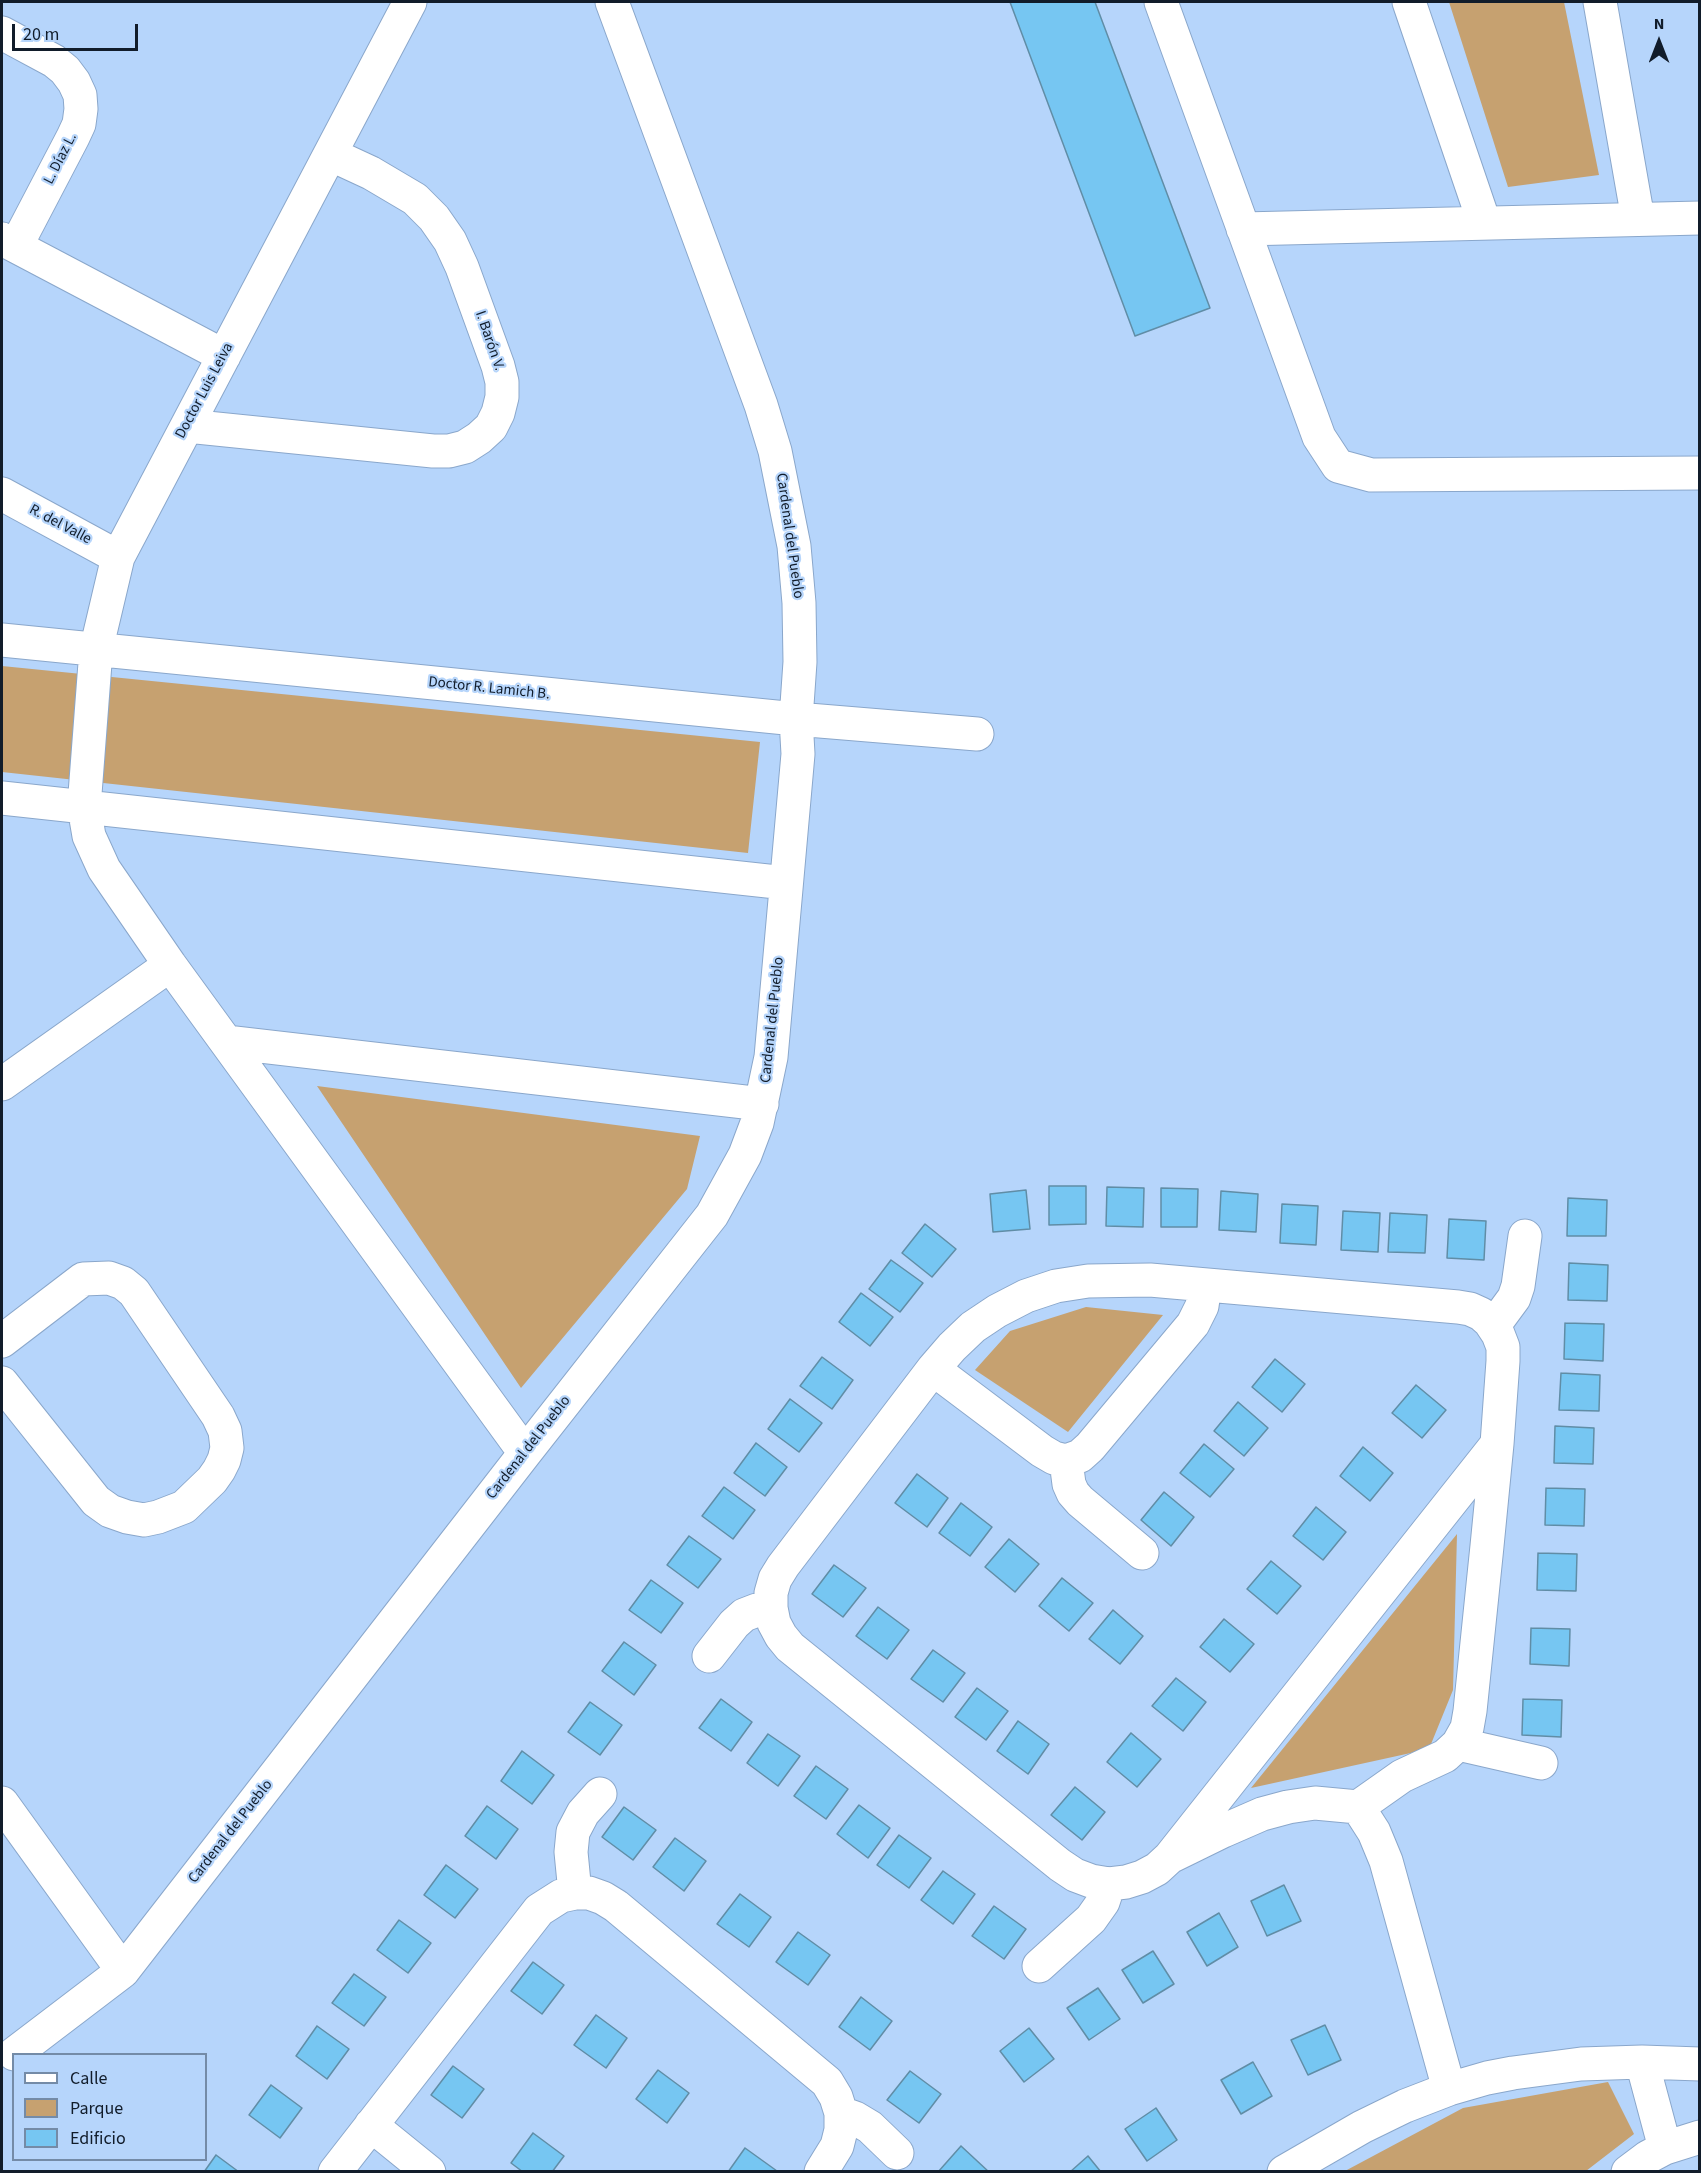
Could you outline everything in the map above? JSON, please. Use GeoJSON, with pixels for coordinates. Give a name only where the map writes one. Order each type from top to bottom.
{"type":"FeatureCollection","features":[{"type":"Feature","properties":{"kind":"street","name":"Doctor Luis Leiva"},"geometry":{"type":"LineString","coordinates":[[410,2],[118,557],[96,650],[84,807],[88,836],[104,869],[170,965],[525,1453]]}},
{"type":"Feature","properties":{"kind":"street","name":"Cardenal del Pueblo"},"geometry":{"type":"LineString","coordinates":[[17,2053],[123,1971],[712,1215],[745,1155],[762,1104],[771,1057],[798,754],[796,719],[800,662],[799,603],[794,546],[775,451],[761,405],[612,2]]}},
{"type":"Feature","properties":{"kind":"street"},"geometry":{"type":"LineString","coordinates":[[1161,2],[1319,437],[1338,466],[1371,475],[1700,473]]}},
{"type":"Feature","properties":{"kind":"street"},"geometry":{"type":"LineString","coordinates":[[1409,2],[1484,222]]}},
{"type":"Feature","properties":{"kind":"street"},"geometry":{"type":"LineString","coordinates":[[1600,2],[1638,219]]}},
{"type":"Feature","properties":{"kind":"street","name":"L. Díaz L."},"geometry":{"type":"LineString","coordinates":[[2,33],[54,61],[65,70],[80,95],[79,124],[9,243],[224,356]]}},
{"type":"Feature","properties":{"kind":"street","name":"I. Barón V."},"geometry":{"type":"LineString","coordinates":[[187,426],[432,451],[449,451],[465,447],[491,427],[502,397],[502,382],[462,267],[450,241],[434,218],[415,199],[371,172],[330,154]]}},
{"type":"Feature","properties":{"kind":"street"},"geometry":{"type":"LineString","coordinates":[[1243,229],[1700,218]]}},
{"type":"Feature","properties":{"kind":"street","name":"R. del Valle"},"geometry":{"type":"LineString","coordinates":[[2,494],[118,557]]}},
{"type":"Feature","properties":{"kind":"street","name":"Doctor R. Lamich B."},"geometry":{"type":"LineString","coordinates":[[2,640],[796,719],[977,734]]}},
{"type":"Feature","properties":{"kind":"street"},"geometry":{"type":"LineString","coordinates":[[2,798],[786,883]]}},
{"type":"Feature","properties":{"kind":"street"},"geometry":{"type":"LineString","coordinates":[[5,1075],[170,965]]}},
{"type":"Feature","properties":{"kind":"street"},"geometry":{"type":"LineString","coordinates":[[226,1042],[762,1104]]}},
{"type":"Feature","properties":{"kind":"street"},"geometry":{"type":"LineString","coordinates":[[1490,1322],[1500,1317],[1514,1298],[1518,1286],[1525,1236]]}},
{"type":"Feature","properties":{"kind":"street"},"geometry":{"type":"LineString","coordinates":[[2,1341],[83,1279],[108,1278],[123,1283],[134,1292],[218,1416],[225,1431],[227,1448],[224,1460],[212,1480],[184,1507],[158,1518],[144,1520],[127,1518],[110,1511],[96,1501],[2,1383]]}},
{"type":"Feature","properties":{"kind":"street"},"geometry":{"type":"LineString","coordinates":[[1170,1857],[1253,1818],[1288,1807],[1315,1803],[1358,1807],[1402,1776],[1445,1756],[1458,1744],[1467,1728],[1470,1712],[1497,1444],[1503,1347],[1498,1334],[1490,1322],[1470,1310],[1458,1307],[1150,1280],[1115,1279],[1056,1286],[1026,1296],[973,1327],[933,1369],[775,1579],[771,1593],[771,1608],[777,1629],[790,1647],[1060,1865],[1075,1875],[1109,1884],[1142,1877],[1157,1869],[1170,1857],[1497,1444]]}},
{"type":"Feature","properties":{"kind":"street"},"geometry":{"type":"LineString","coordinates":[[933,1369],[1042,1451],[1054,1458],[1066,1461],[1080,1456],[1090,1447],[1193,1324],[1202,1306],[1205,1285]]}},
{"type":"Feature","properties":{"kind":"street"},"geometry":{"type":"LineString","coordinates":[[1066,1461],[1069,1484],[1074,1493],[1142,1553]]}},
{"type":"Feature","properties":{"kind":"street"},"geometry":{"type":"LineString","coordinates":[[1438,1518],[1453,1518],[1467,1523],[1479,1532],[1487,1546]]}},
{"type":"Feature","properties":{"kind":"street"},"geometry":{"type":"LineString","coordinates":[[709,1656],[744,1615],[756,1610],[771,1608]]}},
{"type":"Feature","properties":{"kind":"street"},"geometry":{"type":"LineString","coordinates":[[1458,1744],[1541,1763]]}},
{"type":"Feature","properties":{"kind":"street"},"geometry":{"type":"LineString","coordinates":[[1230,1782],[1233,1801],[1241,1812],[1253,1818]]}},
{"type":"Feature","properties":{"kind":"street"},"geometry":{"type":"LineString","coordinates":[[574,1893],[571,1852],[573,1832],[583,1813],[600,1794]]}},
{"type":"Feature","properties":{"kind":"street"},"geometry":{"type":"LineString","coordinates":[[2,1803],[123,1971]]}},
{"type":"Feature","properties":{"kind":"street"},"geometry":{"type":"LineString","coordinates":[[1358,1807],[1374,1832],[1386,1861],[1449,2089]]}},
{"type":"Feature","properties":{"kind":"street"},"geometry":{"type":"LineString","coordinates":[[1039,1966],[1091,1919],[1103,1902],[1109,1884]]}},
{"type":"Feature","properties":{"kind":"street"},"geometry":{"type":"LineString","coordinates":[[335,2172],[539,1910],[549,1901],[561,1896],[589,1893],[616,1906],[827,2082],[836,2097],[841,2113],[841,2130],[837,2146],[821,2172]]}},
{"type":"Feature","properties":{"kind":"street"},"geometry":{"type":"LineString","coordinates":[[1642,2062],[1665,2148]]}},
{"type":"Feature","properties":{"kind":"street"},"geometry":{"type":"LineString","coordinates":[[1284,2172],[1362,2127],[1405,2106],[1449,2089],[1513,2073],[1581,2064],[1642,2062],[1700,2064]]}},
{"type":"Feature","properties":{"kind":"street"},"geometry":{"type":"LineString","coordinates":[[841,2113],[870,2127],[897,2153]]}},
{"type":"Feature","properties":{"kind":"street"},"geometry":{"type":"LineString","coordinates":[[371,2125],[429,2172]]}},
{"type":"Feature","properties":{"kind":"street"},"geometry":{"type":"LineString","coordinates":[[1628,2172],[1665,2148],[1700,2137]]}},
{"type":"Feature","properties":{"kind":"green space"},"geometry":{"type":"Polygon","coordinates":[[[1449,2],[1564,2],[1599,175],[1508,187],[1449,2]]]}},
{"type":"Feature","properties":{"kind":"green space"},"geometry":{"type":"Polygon","coordinates":[[[2,666],[760,742],[748,853],[2,772],[2,666]]]}},
{"type":"Feature","properties":{"kind":"green space"},"geometry":{"type":"Polygon","coordinates":[[[317,1086],[700,1136],[687,1189],[521,1388],[317,1086]]]}},
{"type":"Feature","properties":{"kind":"green space"},"geometry":{"type":"Polygon","coordinates":[[[1086,1307],[1163,1315],[1068,1432],[975,1370],[1010,1331],[1086,1307]]]}},
{"type":"Feature","properties":{"kind":"green space"},"geometry":{"type":"Polygon","coordinates":[[[1457,1534],[1453,1690],[1429,1749],[1251,1788],[1457,1534]]]}},
{"type":"Feature","properties":{"kind":"green space"},"geometry":{"type":"Polygon","coordinates":[[[1608,2082],[1634,2134],[1586,2171],[1345,2171],[1463,2108],[1608,2082]]]}},
{"type":"Feature","properties":{"kind":"building"},"geometry":{"type":"Polygon","coordinates":[[[1010,2],[1095,2],[1210,308],[1135,336],[1010,2]]]}},
{"type":"Feature","properties":{"kind":"building"},"geometry":{"type":"Polygon","coordinates":[[[1049,1186],[1086,1186],[1086,1224],[1049,1225],[1049,1186]]]}},
{"type":"Feature","properties":{"kind":"building"},"geometry":{"type":"Polygon","coordinates":[[[1107,1187],[1144,1188],[1143,1227],[1106,1226],[1107,1187]]]}},
{"type":"Feature","properties":{"kind":"building"},"geometry":{"type":"Polygon","coordinates":[[[1161,1188],[1198,1189],[1197,1227],[1161,1227],[1161,1188]]]}},
{"type":"Feature","properties":{"kind":"building"},"geometry":{"type":"Polygon","coordinates":[[[1026,1190],[1030,1229],[993,1232],[990,1194],[1026,1190]]]}},
{"type":"Feature","properties":{"kind":"building"},"geometry":{"type":"Polygon","coordinates":[[[1221,1191],[1258,1194],[1256,1232],[1219,1230],[1221,1191]]]}},
{"type":"Feature","properties":{"kind":"building"},"geometry":{"type":"Polygon","coordinates":[[[1568,1198],[1607,1200],[1606,1236],[1567,1236],[1568,1198]]]}},
{"type":"Feature","properties":{"kind":"building"},"geometry":{"type":"Polygon","coordinates":[[[1282,1204],[1318,1206],[1316,1245],[1280,1243],[1282,1204]]]}},
{"type":"Feature","properties":{"kind":"building"},"geometry":{"type":"Polygon","coordinates":[[[1343,1211],[1380,1213],[1378,1252],[1341,1250],[1343,1211]]]}},
{"type":"Feature","properties":{"kind":"building"},"geometry":{"type":"Polygon","coordinates":[[[1390,1213],[1427,1215],[1425,1253],[1388,1252],[1390,1213]]]}},
{"type":"Feature","properties":{"kind":"building"},"geometry":{"type":"Polygon","coordinates":[[[1449,1219],[1486,1221],[1484,1260],[1447,1258],[1449,1219]]]}},
{"type":"Feature","properties":{"kind":"building"},"geometry":{"type":"Polygon","coordinates":[[[925,1224],[956,1249],[932,1277],[902,1253],[925,1224]]]}},
{"type":"Feature","properties":{"kind":"building"},"geometry":{"type":"Polygon","coordinates":[[[891,1260],[923,1283],[900,1312],[869,1289],[891,1260]]]}},
{"type":"Feature","properties":{"kind":"building"},"geometry":{"type":"Polygon","coordinates":[[[1569,1263],[1608,1265],[1607,1301],[1568,1300],[1569,1263]]]}},
{"type":"Feature","properties":{"kind":"building"},"geometry":{"type":"Polygon","coordinates":[[[861,1293],[893,1317],[870,1346],[839,1322],[861,1293]]]}},
{"type":"Feature","properties":{"kind":"building"},"geometry":{"type":"Polygon","coordinates":[[[1565,1323],[1604,1324],[1603,1361],[1564,1359],[1565,1323]]]}},
{"type":"Feature","properties":{"kind":"building"},"geometry":{"type":"Polygon","coordinates":[[[822,1357],[853,1380],[832,1409],[800,1386],[822,1357]]]}},
{"type":"Feature","properties":{"kind":"building"},"geometry":{"type":"Polygon","coordinates":[[[1275,1359],[1305,1384],[1282,1412],[1252,1387],[1275,1359]]]}},
{"type":"Feature","properties":{"kind":"building"},"geometry":{"type":"Polygon","coordinates":[[[1561,1373],[1600,1375],[1599,1411],[1559,1410],[1561,1373]]]}},
{"type":"Feature","properties":{"kind":"building"},"geometry":{"type":"Polygon","coordinates":[[[1416,1385],[1446,1410],[1422,1438],[1392,1413],[1416,1385]]]}},
{"type":"Feature","properties":{"kind":"building"},"geometry":{"type":"Polygon","coordinates":[[[790,1399],[822,1423],[799,1452],[768,1429],[790,1399]]]}},
{"type":"Feature","properties":{"kind":"building"},"geometry":{"type":"Polygon","coordinates":[[[1238,1402],[1268,1428],[1244,1456],[1214,1431],[1238,1402]]]}},
{"type":"Feature","properties":{"kind":"building"},"geometry":{"type":"Polygon","coordinates":[[[1555,1426],[1594,1428],[1593,1464],[1554,1463],[1555,1426]]]}},
{"type":"Feature","properties":{"kind":"building"},"geometry":{"type":"Polygon","coordinates":[[[756,1443],[787,1467],[765,1496],[734,1473],[756,1443]]]}},
{"type":"Feature","properties":{"kind":"building"},"geometry":{"type":"Polygon","coordinates":[[[1204,1444],[1234,1469],[1210,1497],[1180,1473],[1204,1444]]]}},
{"type":"Feature","properties":{"kind":"building"},"geometry":{"type":"Polygon","coordinates":[[[1363,1447],[1393,1473],[1370,1501],[1340,1476],[1363,1447]]]}},
{"type":"Feature","properties":{"kind":"building"},"geometry":{"type":"Polygon","coordinates":[[[917,1474],[948,1498],[927,1527],[895,1503],[917,1474]]]}},
{"type":"Feature","properties":{"kind":"building"},"geometry":{"type":"Polygon","coordinates":[[[724,1487],[755,1510],[733,1539],[702,1516],[724,1487]]]}},
{"type":"Feature","properties":{"kind":"building"},"geometry":{"type":"Polygon","coordinates":[[[1546,1488],[1585,1489],[1584,1526],[1545,1525],[1546,1488]]]}},
{"type":"Feature","properties":{"kind":"building"},"geometry":{"type":"Polygon","coordinates":[[[1164,1492],[1194,1517],[1171,1546],[1141,1520],[1164,1492]]]}},
{"type":"Feature","properties":{"kind":"building"},"geometry":{"type":"Polygon","coordinates":[[[961,1503],[992,1527],[970,1556],[939,1533],[961,1503]]]}},
{"type":"Feature","properties":{"kind":"building"},"geometry":{"type":"Polygon","coordinates":[[[1316,1507],[1346,1532],[1323,1560],[1293,1536],[1316,1507]]]}},
{"type":"Feature","properties":{"kind":"building"},"geometry":{"type":"Polygon","coordinates":[[[689,1536],[721,1559],[698,1588],[667,1565],[689,1536]]]}},
{"type":"Feature","properties":{"kind":"building"},"geometry":{"type":"Polygon","coordinates":[[[1009,1539],[1039,1564],[1015,1592],[985,1567],[1009,1539]]]}},
{"type":"Feature","properties":{"kind":"building"},"geometry":{"type":"Polygon","coordinates":[[[1538,1553],[1577,1554],[1576,1591],[1537,1590],[1538,1553]]]}},
{"type":"Feature","properties":{"kind":"building"},"geometry":{"type":"Polygon","coordinates":[[[1271,1561],[1301,1586],[1277,1614],[1247,1589],[1271,1561]]]}},
{"type":"Feature","properties":{"kind":"building"},"geometry":{"type":"Polygon","coordinates":[[[834,1565],[866,1588],[843,1617],[812,1594],[834,1565]]]}},
{"type":"Feature","properties":{"kind":"building"},"geometry":{"type":"Polygon","coordinates":[[[1062,1578],[1093,1603],[1069,1631],[1039,1606],[1062,1578]]]}},
{"type":"Feature","properties":{"kind":"building"},"geometry":{"type":"Polygon","coordinates":[[[651,1580],[683,1603],[661,1633],[629,1610],[651,1580]]]}},
{"type":"Feature","properties":{"kind":"building"},"geometry":{"type":"Polygon","coordinates":[[[878,1607],[909,1630],[887,1659],[856,1636],[878,1607]]]}},
{"type":"Feature","properties":{"kind":"building"},"geometry":{"type":"Polygon","coordinates":[[[1113,1610],[1143,1636],[1120,1664],[1089,1639],[1113,1610]]]}},
{"type":"Feature","properties":{"kind":"building"},"geometry":{"type":"Polygon","coordinates":[[[1224,1619],[1254,1644],[1230,1672],[1200,1647],[1224,1619]]]}},
{"type":"Feature","properties":{"kind":"building"},"geometry":{"type":"Polygon","coordinates":[[[1531,1628],[1570,1629],[1569,1666],[1530,1664],[1531,1628]]]}},
{"type":"Feature","properties":{"kind":"building"},"geometry":{"type":"Polygon","coordinates":[[[624,1642],[656,1665],[634,1695],[602,1671],[624,1642]]]}},
{"type":"Feature","properties":{"kind":"building"},"geometry":{"type":"Polygon","coordinates":[[[933,1650],[965,1673],[943,1702],[911,1679],[933,1650]]]}},
{"type":"Feature","properties":{"kind":"building"},"geometry":{"type":"Polygon","coordinates":[[[1176,1678],[1206,1702],[1183,1731],[1152,1706],[1176,1678]]]}},
{"type":"Feature","properties":{"kind":"building"},"geometry":{"type":"Polygon","coordinates":[[[977,1688],[1008,1711],[986,1740],[955,1717],[977,1688]]]}},
{"type":"Feature","properties":{"kind":"building"},"geometry":{"type":"Polygon","coordinates":[[[721,1699],[752,1722],[731,1751],[699,1728],[721,1699]]]}},
{"type":"Feature","properties":{"kind":"building"},"geometry":{"type":"Polygon","coordinates":[[[1523,1699],[1562,1700],[1561,1737],[1522,1735],[1523,1699]]]}},
{"type":"Feature","properties":{"kind":"building"},"geometry":{"type":"Polygon","coordinates":[[[590,1702],[622,1725],[600,1755],[568,1732],[590,1702]]]}},
{"type":"Feature","properties":{"kind":"building"},"geometry":{"type":"Polygon","coordinates":[[[1018,1721],[1049,1744],[1028,1774],[997,1751],[1018,1721]]]}},
{"type":"Feature","properties":{"kind":"building"},"geometry":{"type":"Polygon","coordinates":[[[1131,1733],[1161,1759],[1137,1787],[1107,1762],[1131,1733]]]}},
{"type":"Feature","properties":{"kind":"building"},"geometry":{"type":"Polygon","coordinates":[[[768,1734],[800,1756],[778,1786],[747,1763],[768,1734]]]}},
{"type":"Feature","properties":{"kind":"building"},"geometry":{"type":"Polygon","coordinates":[[[522,1751],[554,1775],[532,1804],[501,1781],[522,1751]]]}},
{"type":"Feature","properties":{"kind":"building"},"geometry":{"type":"Polygon","coordinates":[[[816,1766],[848,1789],[826,1819],[794,1796],[816,1766]]]}},
{"type":"Feature","properties":{"kind":"building"},"geometry":{"type":"Polygon","coordinates":[[[1075,1787],[1105,1812],[1082,1840],[1051,1815],[1075,1787]]]}},
{"type":"Feature","properties":{"kind":"building"},"geometry":{"type":"Polygon","coordinates":[[[859,1805],[890,1828],[868,1858],[837,1834],[859,1805]]]}},
{"type":"Feature","properties":{"kind":"building"},"geometry":{"type":"Polygon","coordinates":[[[487,1806],[518,1829],[496,1859],[465,1836],[487,1806]]]}},
{"type":"Feature","properties":{"kind":"building"},"geometry":{"type":"Polygon","coordinates":[[[624,1807],[656,1830],[633,1860],[602,1837],[624,1807]]]}},
{"type":"Feature","properties":{"kind":"building"},"geometry":{"type":"Polygon","coordinates":[[[899,1835],[931,1858],[909,1888],[877,1865],[899,1835]]]}},
{"type":"Feature","properties":{"kind":"building"},"geometry":{"type":"Polygon","coordinates":[[[675,1838],[706,1861],[684,1891],[653,1867],[675,1838]]]}},
{"type":"Feature","properties":{"kind":"building"},"geometry":{"type":"Polygon","coordinates":[[[446,1865],[478,1889],[455,1918],[424,1895],[446,1865]]]}},
{"type":"Feature","properties":{"kind":"building"},"geometry":{"type":"Polygon","coordinates":[[[943,1871],[975,1894],[953,1924],[921,1900],[943,1871]]]}},
{"type":"Feature","properties":{"kind":"building"},"geometry":{"type":"Polygon","coordinates":[[[1284,1885],[1301,1921],[1267,1936],[1251,1901],[1284,1885]]]}},
{"type":"Feature","properties":{"kind":"building"},"geometry":{"type":"Polygon","coordinates":[[[740,1894],[771,1917],[749,1947],[717,1924],[740,1894]]]}},
{"type":"Feature","properties":{"kind":"building"},"geometry":{"type":"Polygon","coordinates":[[[994,1906],[1026,1929],[1004,1959],[972,1936],[994,1906]]]}},
{"type":"Feature","properties":{"kind":"building"},"geometry":{"type":"Polygon","coordinates":[[[1219,1913],[1238,1947],[1207,1966],[1187,1932],[1219,1913]]]}},
{"type":"Feature","properties":{"kind":"building"},"geometry":{"type":"Polygon","coordinates":[[[399,1920],[431,1943],[408,1973],[377,1950],[399,1920]]]}},
{"type":"Feature","properties":{"kind":"building"},"geometry":{"type":"Polygon","coordinates":[[[798,1932],[830,1955],[808,1985],[776,1962],[798,1932]]]}},
{"type":"Feature","properties":{"kind":"building"},"geometry":{"type":"Polygon","coordinates":[[[1153,1951],[1174,1984],[1143,2003],[1122,1970],[1153,1951]]]}},
{"type":"Feature","properties":{"kind":"building"},"geometry":{"type":"Polygon","coordinates":[[[533,1962],[564,1985],[542,2014],[511,1991],[533,1962]]]}},
{"type":"Feature","properties":{"kind":"building"},"geometry":{"type":"Polygon","coordinates":[[[354,1974],[386,1997],[364,2026],[332,2003],[354,1974]]]}},
{"type":"Feature","properties":{"kind":"building"},"geometry":{"type":"Polygon","coordinates":[[[1098,1988],[1120,2019],[1089,2040],[1067,2008],[1098,1988]]]}},
{"type":"Feature","properties":{"kind":"building"},"geometry":{"type":"Polygon","coordinates":[[[861,1997],[892,2021],[870,2050],[839,2027],[861,1997]]]}},
{"type":"Feature","properties":{"kind":"building"},"geometry":{"type":"Polygon","coordinates":[[[596,2015],[627,2038],[606,2068],[574,2045],[596,2015]]]}},
{"type":"Feature","properties":{"kind":"building"},"geometry":{"type":"Polygon","coordinates":[[[1325,2025],[1341,2060],[1308,2075],[1291,2040],[1325,2025]]]}},
{"type":"Feature","properties":{"kind":"building"},"geometry":{"type":"Polygon","coordinates":[[[317,2026],[349,2049],[327,2079],[296,2056],[317,2026]]]}},
{"type":"Feature","properties":{"kind":"building"},"geometry":{"type":"Polygon","coordinates":[[[1029,2028],[1054,2059],[1024,2082],[1000,2051],[1029,2028]]]}},
{"type":"Feature","properties":{"kind":"building"},"geometry":{"type":"Polygon","coordinates":[[[1253,2062],[1272,2096],[1241,2114],[1221,2080],[1253,2062]]]}},
{"type":"Feature","properties":{"kind":"building"},"geometry":{"type":"Polygon","coordinates":[[[453,2066],[484,2089],[462,2118],[431,2095],[453,2066]]]}},
{"type":"Feature","properties":{"kind":"building"},"geometry":{"type":"Polygon","coordinates":[[[658,2070],[689,2093],[667,2123],[636,2099],[658,2070]]]}},
{"type":"Feature","properties":{"kind":"building"},"geometry":{"type":"Polygon","coordinates":[[[910,2071],[941,2094],[919,2123],[887,2100],[910,2071]]]}},
{"type":"Feature","properties":{"kind":"building"},"geometry":{"type":"Polygon","coordinates":[[[271,2085],[302,2108],[280,2138],[249,2115],[271,2085]]]}},
{"type":"Feature","properties":{"kind":"building"},"geometry":{"type":"Polygon","coordinates":[[[1156,2108],[1177,2140],[1147,2161],[1125,2129],[1156,2108]]]}},
{"type":"Feature","properties":{"kind":"building"},"geometry":{"type":"Polygon","coordinates":[[[533,2133],[564,2156],[552,2172],[523,2172],[511,2163],[533,2133]]]}},
{"type":"Feature","properties":{"kind":"building"},"geometry":{"type":"Polygon","coordinates":[[[961,2146],[989,2172],[938,2172],[961,2146]]]}},
{"type":"Feature","properties":{"kind":"building"},"geometry":{"type":"Polygon","coordinates":[[[745,2148],[777,2171],[728,2172],[745,2148]]]}},
{"type":"Feature","properties":{"kind":"building"},"geometry":{"type":"Polygon","coordinates":[[[216,2155],[239,2172],[204,2172],[216,2155]]]}},
{"type":"Feature","properties":{"kind":"building"},"geometry":{"type":"Polygon","coordinates":[[[1088,2156],[1101,2172],[1070,2172],[1088,2156]]]}}]}
